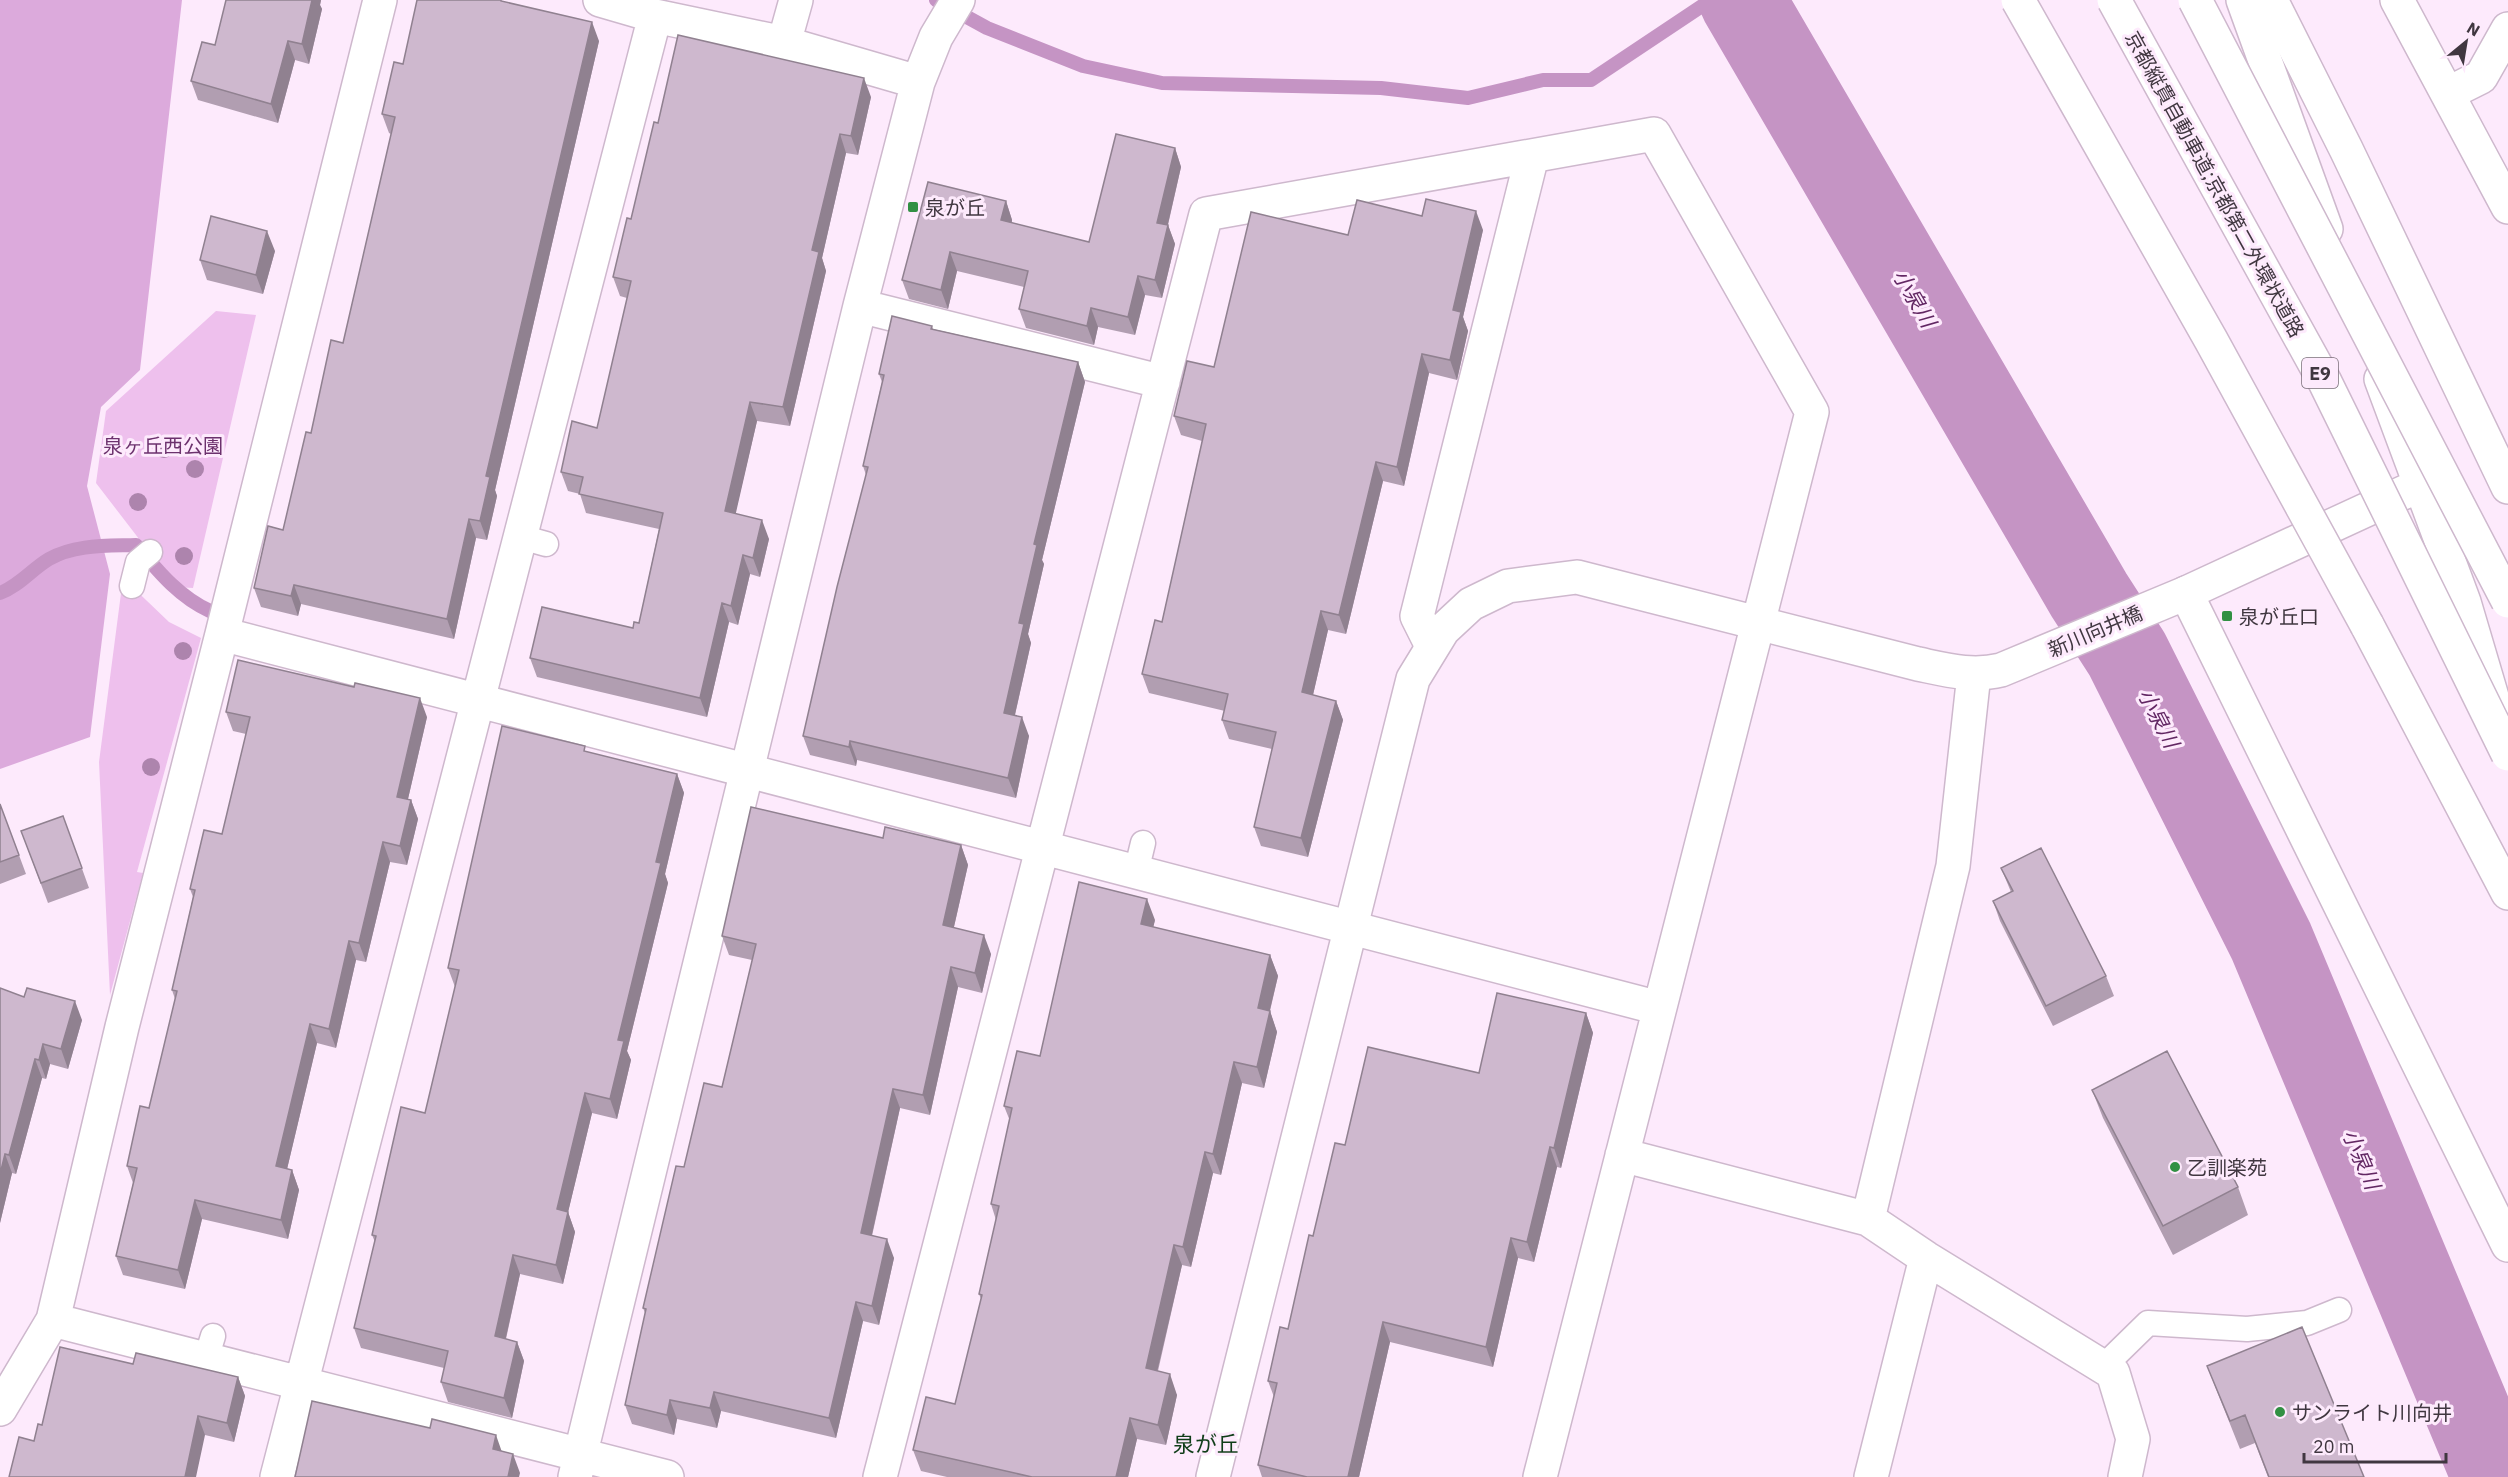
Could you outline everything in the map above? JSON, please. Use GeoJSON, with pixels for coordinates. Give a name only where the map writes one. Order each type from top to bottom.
{"type":"FeatureCollection","features":[{"type":"Feature","properties":{"kind":"main road"},"geometry":{"type":"LineString","coordinates":[[0,1409],[53,1320],[122,1027],[380,0]]}},
{"type":"Feature","properties":{"kind":"main road"},"geometry":{"type":"LineString","coordinates":[[600,0],[656,16],[784,43],[918,82]]}},
{"type":"Feature","properties":{"kind":"main road"},"geometry":{"type":"LineString","coordinates":[[784,43],[796,0]]}},
{"type":"Feature","properties":{"kind":"main road"},"geometry":{"type":"LineString","coordinates":[[577,1466],[860,306],[918,82],[936,37],[958,0]]}},
{"type":"Feature","properties":{"kind":"main road"},"geometry":{"type":"LineString","coordinates":[[2018,0],[2211,340],[2367,625],[2508,893]]}},
{"type":"Feature","properties":{"kind":"main road","name":"京都縦貫自動車道;京都第二外環状道路"},"geometry":{"type":"LineString","coordinates":[[2114,0],[2325,382],[2508,753]]}},
{"type":"Feature","properties":{"kind":"main road"},"geometry":{"type":"LineString","coordinates":[[2195,0],[2508,601]]}},
{"type":"Feature","properties":{"kind":"main road"},"geometry":{"type":"LineString","coordinates":[[2243,0],[2464,602],[2508,698]]}},
{"type":"Feature","properties":{"kind":"main road"},"geometry":{"type":"LineString","coordinates":[[2271,0],[2346,149],[2508,487]]}},
{"type":"Feature","properties":{"kind":"main road"},"geometry":{"type":"LineString","coordinates":[[2397,0],[2449,93],[2508,207]]}},
{"type":"Feature","properties":{"kind":"main road"},"geometry":{"type":"LineString","coordinates":[[277,1477],[478,701],[533,540],[656,16]]}},
{"type":"Feature","properties":{"kind":"main road"},"geometry":{"type":"LineString","coordinates":[[2449,93],[2481,77],[2508,29]]}},
{"type":"Feature","properties":{"kind":"main road"},"geometry":{"type":"LineString","coordinates":[[880,1477],[1206,214],[1654,134],[1812,412],[1540,1477]]}},
{"type":"Feature","properties":{"kind":"main road"},"geometry":{"type":"LineString","coordinates":[[1432,646],[1417,616],[1532,156]]}},
{"type":"Feature","properties":{"kind":"main road"},"geometry":{"type":"LineString","coordinates":[[860,306],[1163,382]]}},
{"type":"Feature","properties":{"kind":"main road","name":"新川向井橋"},"geometry":{"type":"LineString","coordinates":[[1974,674],[1994,672],[2015,665],[2181,596],[2420,485]]}},
{"type":"Feature","properties":{"kind":"main road"},"geometry":{"type":"LineString","coordinates":[[1213,1477],[1413,679],[1443,630],[1471,604],[1508,586],[1577,577],[1918,664],[1974,674],[1953,866],[1868,1219]]}},
{"type":"Feature","properties":{"kind":"main road"},"geometry":{"type":"LineString","coordinates":[[2181,596],[2508,1245]]}},
{"type":"Feature","properties":{"kind":"main road"},"geometry":{"type":"LineString","coordinates":[[2464,602],[2508,753]]}},
{"type":"Feature","properties":{"kind":"main road"},"geometry":{"type":"LineString","coordinates":[[222,634],[1042,848],[1140,858],[1351,928],[1659,1008]]}},
{"type":"Feature","properties":{"kind":"main road"},"geometry":{"type":"LineString","coordinates":[[1622,1155],[1868,1219],[1926,1258],[2113,1373],[2133,1439],[2125,1477]]}},
{"type":"Feature","properties":{"kind":"main road"},"geometry":{"type":"LineString","coordinates":[[1871,1477],[1926,1258]]}},
{"type":"Feature","properties":{"kind":"main road"},"geometry":{"type":"LineString","coordinates":[[53,1320],[209,1347],[301,1383],[577,1466],[667,1477]]}},
{"type":"Feature","properties":{"kind":"lane"},"geometry":{"type":"LineString","coordinates":[[132,586],[138,562],[146,556]]}},
{"type":"Feature","properties":{"kind":"lane"},"geometry":{"type":"LineString","coordinates":[[2103,1367],[2148,1323],[2247,1329],[2307,1323],[2339,1310]]}},
{"type":"Feature","properties":{"kind":"green space","name":"泉ヶ丘西公園"},"geometry":{"type":"Polygon","coordinates":[[[216,311],[256,315],[193,588],[176,587],[96,483],[106,411],[216,311]]]}},
{"type":"Feature","properties":{"kind":"green space"},"geometry":{"type":"Polygon","coordinates":[[[123,578],[169,622],[201,638],[137,872],[143,873],[110,995],[99,762],[123,578]]]}},
{"type":"Feature","properties":{"kind":"shaded area"},"geometry":{"type":"Polygon","coordinates":[[[0,0],[182,0],[140,370],[101,407],[87,486],[110,574],[90,737],[0,769],[0,0]]]}},
{"type":"Feature","properties":{"kind":"building"},"geometry":{"type":"Polygon","coordinates":[[[226,0],[312,0],[302,44],[288,41],[271,104],[191,81],[202,42],[215,45],[226,0]]]}},
{"type":"Feature","properties":{"kind":"building"},"geometry":{"type":"Polygon","coordinates":[[[417,0],[501,0],[592,22],[486,476],[490,477],[480,521],[469,519],[447,619],[294,585],[291,596],[254,588],[268,526],[283,530],[306,432],[311,433],[331,340],[343,343],[395,117],[382,114],[394,62],[403,64],[417,0]]]}},
{"type":"Feature","properties":{"kind":"building"},"geometry":{"type":"Polygon","coordinates":[[[678,35],[864,78],[851,136],[840,134],[812,250],[819,252],[783,407],[750,402],[725,511],[762,520],[753,558],[743,555],[731,606],[722,603],[700,698],[530,658],[542,607],[633,628],[634,622],[639,623],[663,513],[579,494],[583,477],[561,472],[572,421],[597,428],[631,281],[613,277],[627,218],[631,219],[654,122],[658,123],[678,35]]]}},
{"type":"Feature","properties":{"kind":"building"},"geometry":{"type":"Polygon","coordinates":[[[1116,134],[1175,148],[1157,223],[1168,225],[1155,280],[1138,276],[1128,317],[1091,308],[1087,326],[1019,309],[1028,271],[950,252],[941,290],[902,280],[928,182],[1006,201],[1001,220],[1089,242],[1116,134]]]}},
{"type":"Feature","properties":{"kind":"building"},"geometry":{"type":"Polygon","coordinates":[[[1426,199],[1476,211],[1453,310],[1461,312],[1450,360],[1422,354],[1397,467],[1376,462],[1339,615],[1321,611],[1302,692],[1336,701],[1301,838],[1254,827],[1276,732],[1222,720],[1228,694],[1142,674],[1155,620],[1162,622],[1206,424],[1174,416],[1187,361],[1214,367],[1251,212],[1348,235],[1357,200],[1422,216],[1426,199]]]}},
{"type":"Feature","properties":{"kind":"building"},"geometry":{"type":"Polygon","coordinates":[[[211,216],[267,231],[256,275],[200,260],[211,216]]]}},
{"type":"Feature","properties":{"kind":"building"},"geometry":{"type":"Polygon","coordinates":[[[892,316],[932,326],[931,329],[1078,362],[1034,544],[1037,545],[1019,623],[1024,624],[1004,713],[1022,717],[1008,778],[850,741],[849,747],[803,736],[837,587],[868,467],[863,466],[884,375],[879,374],[892,316]]]}},
{"type":"Feature","properties":{"kind":"building"},"geometry":{"type":"Polygon","coordinates":[[[238,660],[354,687],[355,683],[420,698],[397,797],[411,800],[400,846],[383,842],[359,943],[349,941],[329,1029],[310,1024],[276,1166],[292,1170],[281,1220],[195,1200],[178,1270],[116,1256],[137,1168],[127,1166],[140,1106],[149,1108],[177,991],[172,990],[195,890],[190,889],[204,830],[222,834],[250,717],[226,712],[238,660]]]}},
{"type":"Feature","properties":{"kind":"building"},"geometry":{"type":"Polygon","coordinates":[[[502,726],[585,746],[584,751],[677,774],[656,862],[661,863],[618,1040],[624,1041],[610,1099],[585,1093],[557,1209],[568,1212],[556,1265],[513,1255],[495,1336],[517,1342],[504,1398],[441,1382],[448,1351],[354,1328],[376,1236],[372,1235],[401,1107],[425,1113],[459,970],[448,968],[502,726]]]}},
{"type":"Feature","properties":{"kind":"building"},"geometry":{"type":"Polygon","coordinates":[[[0,804],[19,855],[0,862],[0,804]]]}},
{"type":"Feature","properties":{"kind":"building"},"geometry":{"type":"Polygon","coordinates":[[[751,807],[883,838],[885,827],[961,845],[943,925],[984,935],[975,973],[951,967],[923,1095],[893,1089],[861,1233],[887,1239],[872,1306],[856,1302],[829,1418],[714,1392],[710,1408],[670,1400],[667,1415],[625,1405],[646,1309],[643,1308],[676,1166],[684,1167],[704,1083],[722,1087],[756,944],[722,936],[751,807]]]}},
{"type":"Feature","properties":{"kind":"building"},"geometry":{"type":"Polygon","coordinates":[[[63,816],[82,868],[41,883],[21,831],[63,816]]]}},
{"type":"Feature","properties":{"kind":"building"},"geometry":{"type":"Polygon","coordinates":[[[2041,848],[2106,976],[2046,1006],[1993,901],[2013,891],[2001,868],[2041,848]]]}},
{"type":"Feature","properties":{"kind":"building"},"geometry":{"type":"Polygon","coordinates":[[[1079,882],[1147,899],[1141,924],[1270,955],[1258,1008],[1270,1011],[1257,1067],[1234,1062],[1213,1154],[1205,1152],[1183,1247],[1174,1245],[1146,1368],[1170,1374],[1158,1425],[1130,1418],[1116,1477],[1032,1477],[913,1450],[926,1397],[955,1404],[982,1295],[979,1294],[999,1206],[991,1204],[1012,1108],[1004,1106],[1017,1051],[1040,1056],[1079,882]]]}},
{"type":"Feature","properties":{"kind":"building"},"geometry":{"type":"Polygon","coordinates":[[[0,988],[24,997],[27,988],[75,1001],[61,1049],[43,1044],[39,1060],[35,1059],[9,1155],[5,1154],[0,1174],[0,988]]]}},
{"type":"Feature","properties":{"kind":"building"},"geometry":{"type":"Polygon","coordinates":[[[1497,993],[1586,1013],[1554,1148],[1550,1147],[1527,1242],[1511,1238],[1486,1347],[1383,1322],[1348,1477],[1307,1477],[1258,1465],[1277,1383],[1268,1381],[1280,1327],[1288,1329],[1309,1235],[1313,1236],[1335,1143],[1345,1145],[1368,1047],[1479,1073],[1497,993]]]}},
{"type":"Feature","properties":{"kind":"building","name":"乙訓楽苑"},"geometry":{"type":"Polygon","coordinates":[[[2167,1051],[2238,1187],[2163,1226],[2092,1090],[2167,1051]]]}},
{"type":"Feature","properties":{"kind":"building","name":"サンライト川向井"},"geometry":{"type":"Polygon","coordinates":[[[2302,1327],[2364,1477],[2269,1477],[2245,1415],[2230,1421],[2207,1366],[2302,1327]]]}},
{"type":"Feature","properties":{"kind":"building"},"geometry":{"type":"Polygon","coordinates":[[[60,1347],[133,1364],[136,1353],[238,1377],[227,1423],[198,1416],[185,1477],[9,1477],[19,1437],[34,1441],[38,1424],[42,1425],[60,1347]]]}},
{"type":"Feature","properties":{"kind":"building"},"geometry":{"type":"Polygon","coordinates":[[[312,1401],[430,1428],[432,1419],[496,1435],[493,1449],[513,1454],[508,1477],[295,1477],[312,1401]]]}},
{"type":"Feature","properties":{"kind":"waterway"},"geometry":{"type":"LineString","coordinates":[[936,0],[987,28],[1083,66],[1162,83],[1381,88],[1468,98],[1543,80],[1591,80],[1711,0]]}},
{"type":"Feature","properties":{"kind":"waterway","name":"小泉川"},"geometry":{"type":"LineString","coordinates":[[1742,0],[2089,595],[2127,654],[2271,941],[2495,1477]]}},
{"type":"Feature","properties":{"kind":"waterway"},"geometry":{"type":"LineString","coordinates":[[0,593],[59,554],[81,548],[136,545],[179,591],[210,611]]}},
{"type":"Feature","properties":{"kind":"place","name":"泉が丘"},"geometry":{"type":"Point","coordinates":[913,207]}},
{"type":"Feature","properties":{"kind":"place","name":"泉が丘口"},"geometry":{"type":"Point","coordinates":[2227,616]}},
{"type":"Feature","properties":{"kind":"place","name":"乙訓楽苑"},"geometry":{"type":"Point","coordinates":[2175,1167]}},
{"type":"Feature","properties":{"kind":"place","name":"サンライト川向井"},"geometry":{"type":"Point","coordinates":[2280,1412]}},
{"type":"Feature","properties":{"kind":"district","name":"泉が丘"},"geometry":{"type":"Point","coordinates":[1206,1443]}}]}
